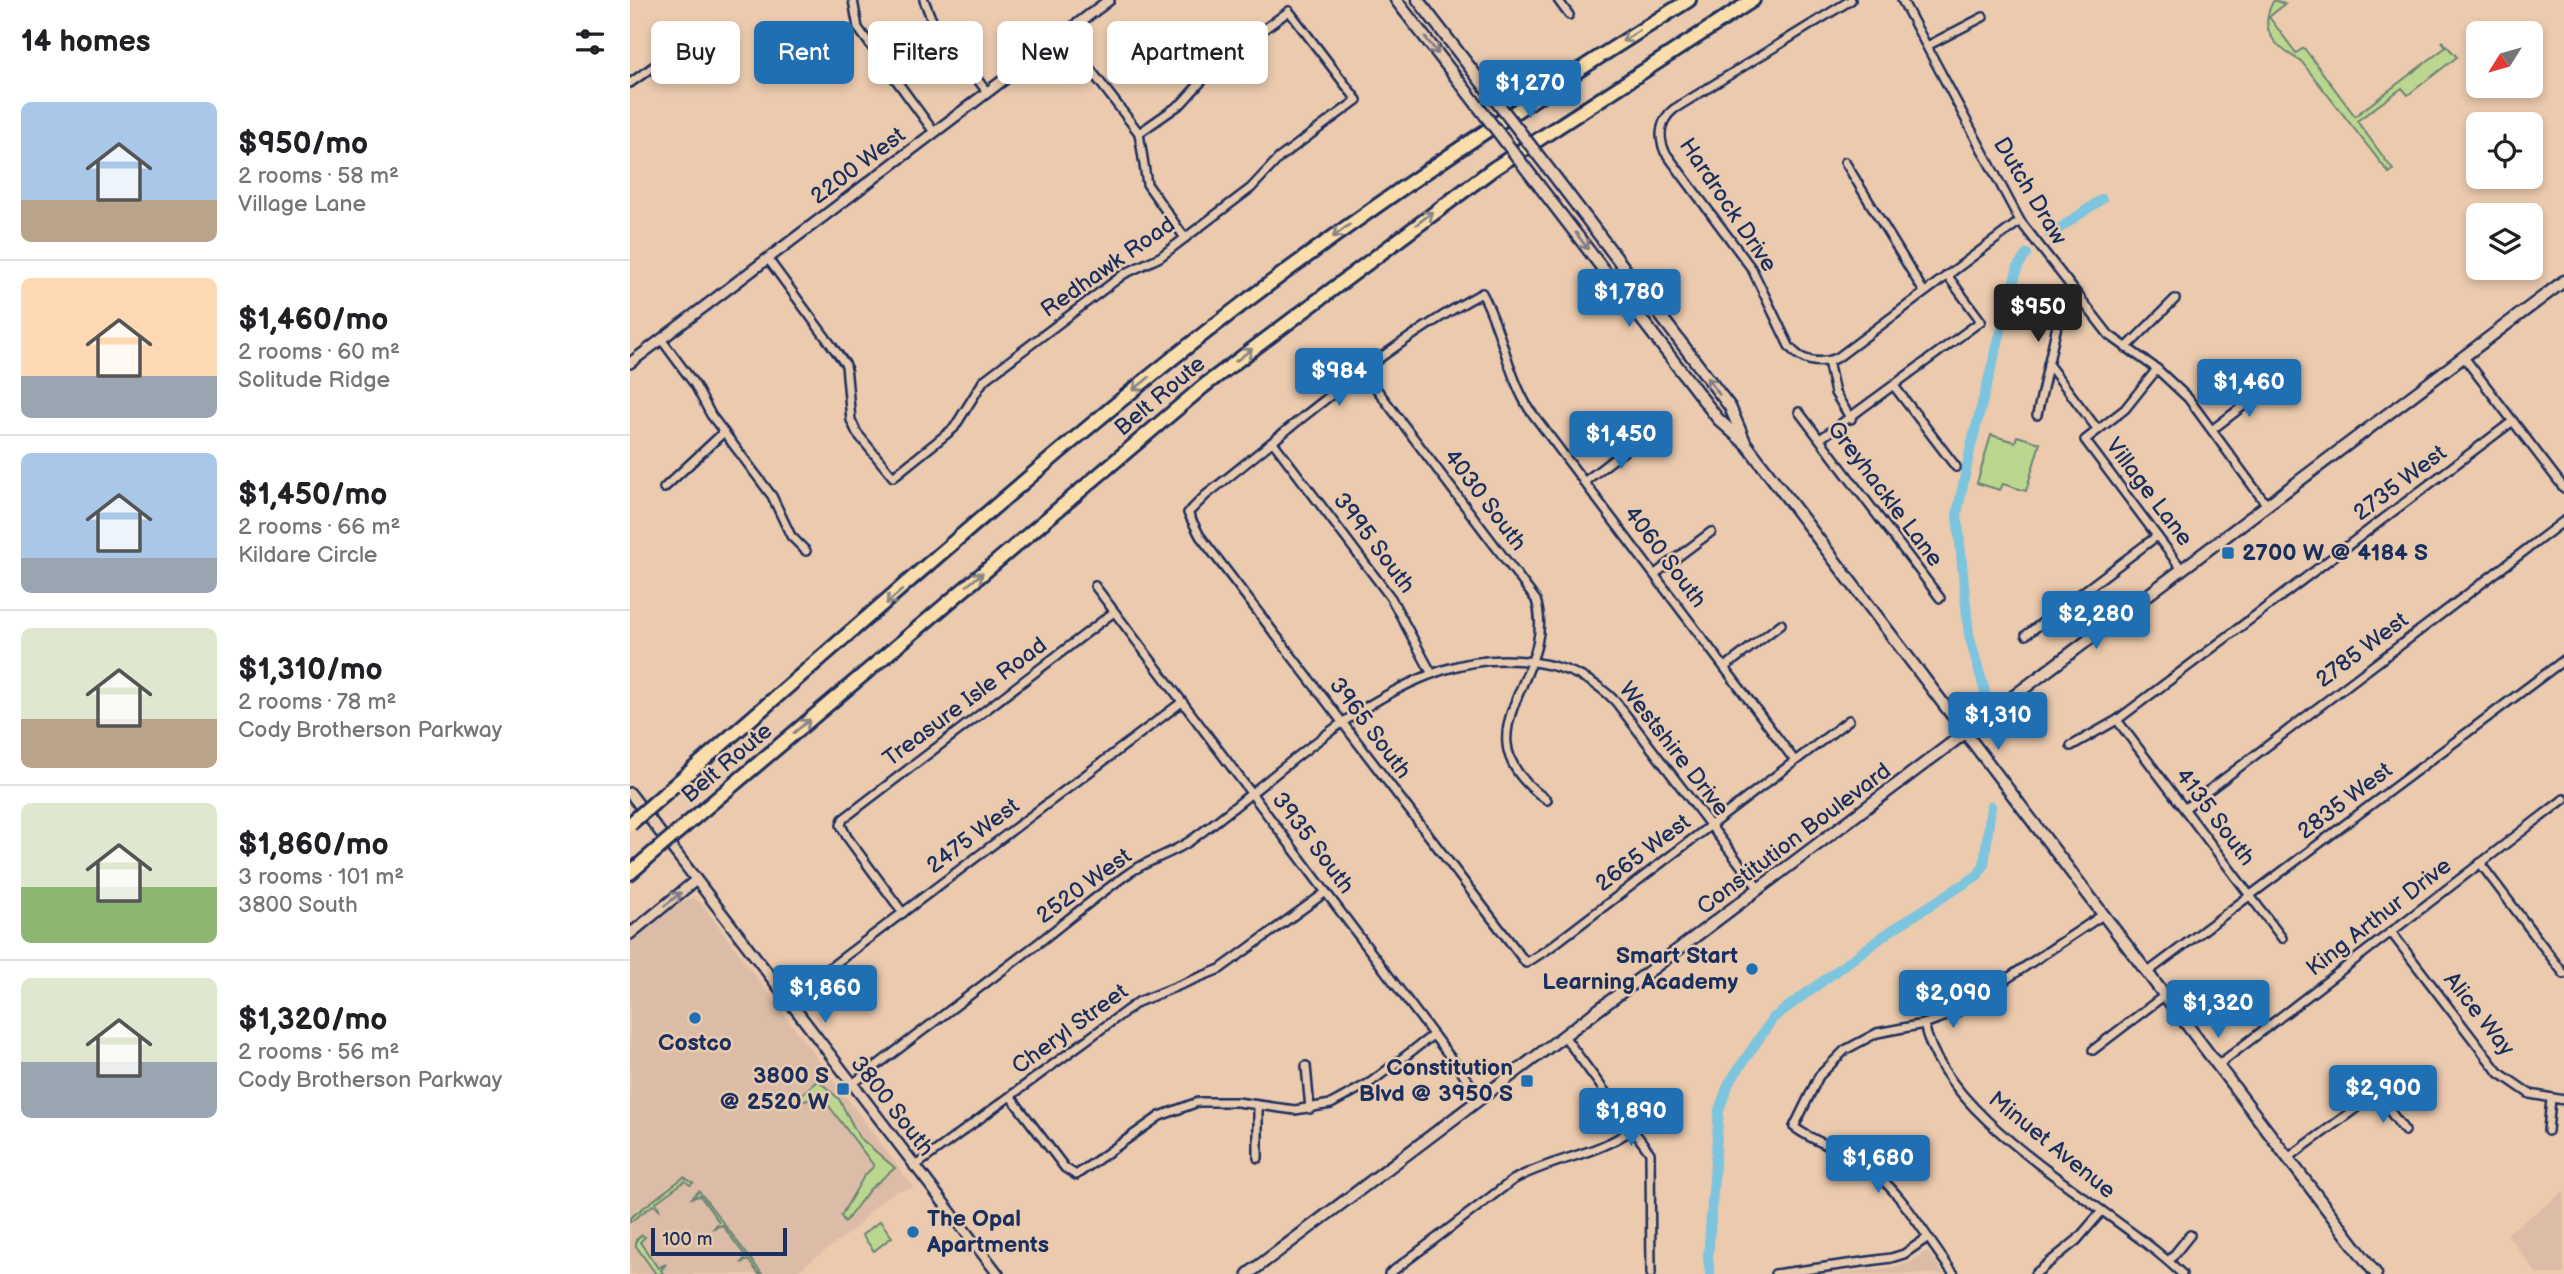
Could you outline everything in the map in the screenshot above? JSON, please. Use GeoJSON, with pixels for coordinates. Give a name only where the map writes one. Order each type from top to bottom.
{"type":"FeatureCollection","features":[{"type":"Feature","properties":{"kind":"highway","name":"Belt Route"},"geometry":{"type":"LineString","coordinates":[[630,824],[1143,382],[1350,223],[1534,97],[1689,0]]}},
{"type":"Feature","properties":{"kind":"highway","name":"Belt Route"},"geometry":{"type":"LineString","coordinates":[[630,873],[1205,385],[1493,169],[1753,0]]}},
{"type":"Feature","properties":{"kind":"main road"},"geometry":{"type":"LineString","coordinates":[[1396,0],[1718,419],[1747,445],[1964,735],[2104,914],[2376,1274]]}},
{"type":"Feature","properties":{"kind":"main road"},"geometry":{"type":"LineString","coordinates":[[1419,0],[1730,407],[1747,445]]}},
{"type":"Feature","properties":{"kind":"main road","name":"Constitution Boulevard"},"geometry":{"type":"LineString","coordinates":[[1248,1274],[2564,281]]}},
{"type":"Feature","properties":{"kind":"street"},"geometry":{"type":"LineString","coordinates":[[852,0],[858,28],[934,132]]}},
{"type":"Feature","properties":{"kind":"street"},"geometry":{"type":"LineString","coordinates":[[924,0],[930,18],[987,92]]}},
{"type":"Feature","properties":{"kind":"street","name":"2200 West"},"geometry":{"type":"LineString","coordinates":[[1081,21],[1109,0]]}},
{"type":"Feature","properties":{"kind":"street"},"geometry":{"type":"LineString","coordinates":[[1558,0],[1569,15]]}},
{"type":"Feature","properties":{"kind":"street","name":"Hardrock Drive"},"geometry":{"type":"LineString","coordinates":[[1828,362],[1805,359],[1789,346],[1752,269],[1665,152],[1660,138],[1664,120],[1709,85],[1851,0]]}},
{"type":"Feature","properties":{"kind":"street","name":"Dutch Draw"},"geometry":{"type":"LineString","coordinates":[[1902,0],[2021,220],[2109,335],[2157,369],[2188,398],[2266,504]]}},
{"type":"Feature","properties":{"kind":"street","name":"Redhawk Road"},"geometry":{"type":"LineString","coordinates":[[768,259],[846,365],[851,421],[872,454],[893,477],[954,428],[984,380],[1124,274],[1160,257],[1251,188],[1279,158],[1357,100],[1289,10],[1218,63],[1182,103],[1139,133]]}},
{"type":"Feature","properties":{"kind":"street"},"geometry":{"type":"LineString","coordinates":[[1927,46],[1983,17]]}},
{"type":"Feature","properties":{"kind":"street"},"geometry":{"type":"LineString","coordinates":[[630,83],[651,68]]}},
{"type":"Feature","properties":{"kind":"street"},"geometry":{"type":"LineString","coordinates":[[1093,74],[1139,133],[1147,184],[1185,238]]}},
{"type":"Feature","properties":{"kind":"street","name":"2200 West"},"geometry":{"type":"LineString","coordinates":[[630,363],[998,84]]}},
{"type":"Feature","properties":{"kind":"street"},"geometry":{"type":"LineString","coordinates":[[1845,162],[1924,292]]}},
{"type":"Feature","properties":{"kind":"street"},"geometry":{"type":"LineString","coordinates":[[1851,419],[1835,393],[1828,362],[1837,358],[2021,220]]}},
{"type":"Feature","properties":{"kind":"street"},"geometry":{"type":"LineString","coordinates":[[1820,439],[1851,419],[1981,321],[1947,275]]}},
{"type":"Feature","properties":{"kind":"street"},"geometry":{"type":"LineString","coordinates":[[2037,415],[2063,303],[2072,289]]}},
{"type":"Feature","properties":{"kind":"street","name":"4060 South"},"geometry":{"type":"LineString","coordinates":[[1363,371],[1482,293],[1495,316],[1518,391],[1795,761]]}},
{"type":"Feature","properties":{"kind":"street"},"geometry":{"type":"LineString","coordinates":[[2126,348],[2175,299]]}},
{"type":"Feature","properties":{"kind":"street"},"geometry":{"type":"LineString","coordinates":[[661,340],[695,385],[724,432],[766,487],[791,536],[806,551]]}},
{"type":"Feature","properties":{"kind":"street"},"geometry":{"type":"LineString","coordinates":[[2463,356],[2564,488]]}},
{"type":"Feature","properties":{"kind":"street","name":"Village Lane"},"geometry":{"type":"LineString","coordinates":[[2048,364],[2098,430],[2085,440],[2181,568]]}},
{"type":"Feature","properties":{"kind":"street"},"geometry":{"type":"LineString","coordinates":[[2098,430],[2133,401],[2157,369]]}},
{"type":"Feature","properties":{"kind":"street"},"geometry":{"type":"LineString","coordinates":[[1273,442],[1363,371]]}},
{"type":"Feature","properties":{"kind":"street","name":"4030 South"},"geometry":{"type":"LineString","coordinates":[[1363,371],[1536,600],[1541,629],[1509,723],[1505,743],[1517,772],[1532,789],[1547,800]]}},
{"type":"Feature","properties":{"kind":"street"},"geometry":{"type":"LineString","coordinates":[[1895,386],[1956,467]]}},
{"type":"Feature","properties":{"kind":"street"},"geometry":{"type":"LineString","coordinates":[[2213,429],[2268,387]]}},
{"type":"Feature","properties":{"kind":"street","name":"Greyhackle Lane"},"geometry":{"type":"LineString","coordinates":[[1799,412],[1940,598]]}},
{"type":"Feature","properties":{"kind":"street","name":"2735 West"},"geometry":{"type":"LineString","coordinates":[[2071,746],[2117,720],[2513,421]]}},
{"type":"Feature","properties":{"kind":"street"},"geometry":{"type":"LineString","coordinates":[[664,488],[724,432]]}},
{"type":"Feature","properties":{"kind":"street"},"geometry":{"type":"LineString","coordinates":[[1584,482],[1640,439]]}},
{"type":"Feature","properties":{"kind":"street","name":"3965 South"},"geometry":{"type":"LineString","coordinates":[[1273,442],[1188,513],[1200,536],[1526,963]]}},
{"type":"Feature","properties":{"kind":"street","name":"3995 South"},"geometry":{"type":"LineString","coordinates":[[1273,442],[1400,611],[1432,674]]}},
{"type":"Feature","properties":{"kind":"street","name":"2785 West"},"geometry":{"type":"LineString","coordinates":[[2184,808],[2564,521]]}},
{"type":"Feature","properties":{"kind":"street"},"geometry":{"type":"LineString","coordinates":[[1655,574],[1711,532]]}},
{"type":"Feature","properties":{"kind":"street"},"geometry":{"type":"LineString","coordinates":[[2026,635],[2157,536]]}},
{"type":"Feature","properties":{"kind":"street","name":"3935 South"},"geometry":{"type":"LineString","coordinates":[[1095,586],[1481,1098]]}},
{"type":"Feature","properties":{"kind":"street","name":"Treasure Isle Road"},"geometry":{"type":"LineString","coordinates":[[903,913],[847,837],[841,825],[848,815],[1114,612]]}},
{"type":"Feature","properties":{"kind":"street"},"geometry":{"type":"LineString","coordinates":[[1725,667],[1782,624]]}},
{"type":"Feature","properties":{"kind":"street","name":"2835 West"},"geometry":{"type":"LineString","coordinates":[[2148,972],[2564,660]]}},
{"type":"Feature","properties":{"kind":"street","name":"Westshire Drive"},"geometry":{"type":"LineString","coordinates":[[1343,724],[1383,698],[1432,674],[1480,662],[1530,664],[1573,670],[1606,691],[1759,890]]}},
{"type":"Feature","properties":{"kind":"street","name":"2475 West"},"geometry":{"type":"LineString","coordinates":[[787,1000],[1182,702]]}},
{"type":"Feature","properties":{"kind":"street","name":"2665 West"},"geometry":{"type":"LineString","coordinates":[[1526,963],[1849,720]]}},
{"type":"Feature","properties":{"kind":"street","name":"4135 South"},"geometry":{"type":"LineString","coordinates":[[2117,720],[2282,937]]}},
{"type":"Feature","properties":{"kind":"street","name":"2520 West"},"geometry":{"type":"LineString","coordinates":[[851,1085],[1130,873],[1188,842],[1343,724]]}},
{"type":"Feature","properties":{"kind":"street","name":"3800 South"},"geometry":{"type":"LineString","coordinates":[[630,793],[998,1274]]}},
{"type":"Feature","properties":{"kind":"street","name":"King Arthur Drive"},"geometry":{"type":"LineString","coordinates":[[2218,1065],[2564,799]]}},
{"type":"Feature","properties":{"kind":"street"},"geometry":{"type":"LineString","coordinates":[[2480,863],[2564,974]]}},
{"type":"Feature","properties":{"kind":"street"},"geometry":{"type":"LineString","coordinates":[[630,934],[696,880]]}},
{"type":"Feature","properties":{"kind":"street","name":"Cheryl Street"},"geometry":{"type":"LineString","coordinates":[[914,1167],[1138,1002],[1220,969],[1326,892]]}},
{"type":"Feature","properties":{"kind":"street"},"geometry":{"type":"LineString","coordinates":[[1954,1274],[1889,1187],[1874,1172],[1849,1156],[1808,1138],[1794,1127],[1819,1076],[1845,1050],[1877,1033],[1924,1024],[1968,1006],[2104,914]]}},
{"type":"Feature","properties":{"kind":"street","name":"Alice Way"},"geometry":{"type":"LineString","coordinates":[[2392,932],[2498,1072],[2521,1090],[2564,1100]]}},
{"type":"Feature","properties":{"kind":"street"},"geometry":{"type":"LineString","coordinates":[[2093,1050],[2165,995]]}},
{"type":"Feature","properties":{"kind":"street","name":"Minuet Avenue"},"geometry":{"type":"LineString","coordinates":[[1924,1024],[1934,1054],[1992,1126],[2169,1261],[2182,1274]]}},
{"type":"Feature","properties":{"kind":"street"},"geometry":{"type":"LineString","coordinates":[[1011,1097],[1065,1168],[1076,1175],[1152,1121],[1181,1107],[1219,1100],[1258,1107],[1310,1109],[1351,1095],[1433,1035]]}},
{"type":"Feature","properties":{"kind":"street"},"geometry":{"type":"LineString","coordinates":[[1564,1036],[1648,1148],[1652,1164],[1649,1243],[1651,1274]]}},
{"type":"Feature","properties":{"kind":"street"},"geometry":{"type":"LineString","coordinates":[[1306,1066],[1310,1109]]}},
{"type":"Feature","properties":{"kind":"street"},"geometry":{"type":"LineString","coordinates":[[2288,1158],[2366,1099],[2382,1101],[2405,1131]]}},
{"type":"Feature","properties":{"kind":"street"},"geometry":{"type":"LineString","coordinates":[[2548,1131],[2551,1099]]}},
{"type":"Feature","properties":{"kind":"street"},"geometry":{"type":"LineString","coordinates":[[1258,1107],[1258,1158]]}},
{"type":"Feature","properties":{"kind":"street"},"geometry":{"type":"LineString","coordinates":[[1388,1274],[1513,1180],[1531,1171],[1605,1147],[1634,1128]]}},
{"type":"Feature","properties":{"kind":"street"},"geometry":{"type":"LineString","coordinates":[[2035,1274],[2070,1246],[2102,1210]]}},
{"type":"Feature","properties":{"kind":"street"},"geometry":{"type":"LineString","coordinates":[[2169,1261],[2190,1236]]}},
{"type":"Feature","properties":{"kind":"street"},"geometry":{"type":"LineString","coordinates":[[1775,1274],[1891,1258],[1904,1254],[1927,1238]]}},
{"type":"Feature","properties":{"kind":"shaded area"},"geometry":{"type":"Polygon","coordinates":[[[692,898],[701,903],[914,1188],[897,1191],[888,1196],[870,1211],[857,1227],[794,1274],[630,1274],[630,943],[684,900],[692,898]]]}},
{"type":"Feature","properties":{"kind":"shaded area"},"geometry":{"type":"Polygon","coordinates":[[[2564,1191],[2564,1274],[2537,1274],[2507,1234],[2564,1191]]]}},
{"type":"Feature","properties":{"kind":"shaded area"},"geometry":{"type":"Polygon","coordinates":[[[1927,1251],[1944,1274],[1836,1274],[1894,1267],[1909,1263],[1927,1251]]]}},
{"type":"Feature","properties":{"kind":"green space"},"geometry":{"type":"Polygon","coordinates":[[[2274,0],[2285,4],[2269,17],[2296,53],[2304,48],[2355,116],[2446,47],[2442,41],[2457,57],[2408,95],[2402,88],[2357,121],[2393,170],[2389,173],[2301,61],[2283,50],[2271,36],[2267,20],[2274,0]]]}},
{"type":"Feature","properties":{"kind":"green space"},"geometry":{"type":"Polygon","coordinates":[[[1991,435],[2015,442],[2017,436],[2040,443],[2026,491],[2003,484],[2000,490],[1977,483],[1991,435]]]}},
{"type":"Feature","properties":{"kind":"green space"},"geometry":{"type":"Polygon","coordinates":[[[818,1080],[839,1099],[859,1137],[895,1168],[870,1189],[845,1222],[841,1216],[864,1176],[874,1166],[823,1098],[817,1102],[811,1099],[797,1103],[795,1100],[818,1080]]]}},
{"type":"Feature","properties":{"kind":"green space"},"geometry":{"type":"Polygon","coordinates":[[[684,1177],[693,1183],[690,1185],[685,1181],[656,1202],[659,1209],[653,1205],[630,1222],[630,1218],[684,1177]]]}},
{"type":"Feature","properties":{"kind":"green space"},"geometry":{"type":"Polygon","coordinates":[[[699,1191],[762,1274],[759,1274],[748,1260],[741,1263],[746,1257],[722,1225],[714,1228],[719,1222],[700,1196],[692,1198],[699,1191]]]}},
{"type":"Feature","properties":{"kind":"green space"},"geometry":{"type":"Polygon","coordinates":[[[880,1221],[892,1237],[874,1251],[862,1235],[880,1221]]]}},
{"type":"Feature","properties":{"kind":"green space"},"geometry":{"type":"Polygon","coordinates":[[[642,1235],[645,1237],[640,1242],[658,1268],[666,1264],[661,1270],[663,1274],[656,1274],[636,1246],[636,1240],[642,1235]]]}},
{"type":"Feature","properties":{"kind":"waterway"},"geometry":{"type":"LineString","coordinates":[[2050,235],[2102,199]]}},
{"type":"Feature","properties":{"kind":"waterway"},"geometry":{"type":"LineString","coordinates":[[1985,692],[1969,635],[1957,514],[1971,446],[2018,266],[2027,254]]}},
{"type":"Feature","properties":{"kind":"waterway"},"geometry":{"type":"LineString","coordinates":[[1710,1274],[1708,1258],[1719,1110],[1729,1083],[1773,1018],[1893,929],[1978,875],[1984,865],[1991,806]]}},
{"type":"Feature","properties":{"kind":"place","name":"2700 W @ 4184 S"},"geometry":{"type":"Point","coordinates":[2228,553]}},
{"type":"Feature","properties":{"kind":"place","name":"Smart Start Learning Academy"},"geometry":{"type":"Point","coordinates":[1752,969]}},
{"type":"Feature","properties":{"kind":"place","name":"Costco"},"geometry":{"type":"Point","coordinates":[695,1018]}},
{"type":"Feature","properties":{"kind":"place","name":"Constitution Blvd @ 3950 S"},"geometry":{"type":"Point","coordinates":[1527,1081]}},
{"type":"Feature","properties":{"kind":"place","name":"3800 S @ 2520 W"},"geometry":{"type":"Point","coordinates":[843,1089]}},
{"type":"Feature","properties":{"kind":"place","name":"The Opal Apartments"},"geometry":{"type":"Point","coordinates":[913,1232]}}]}
